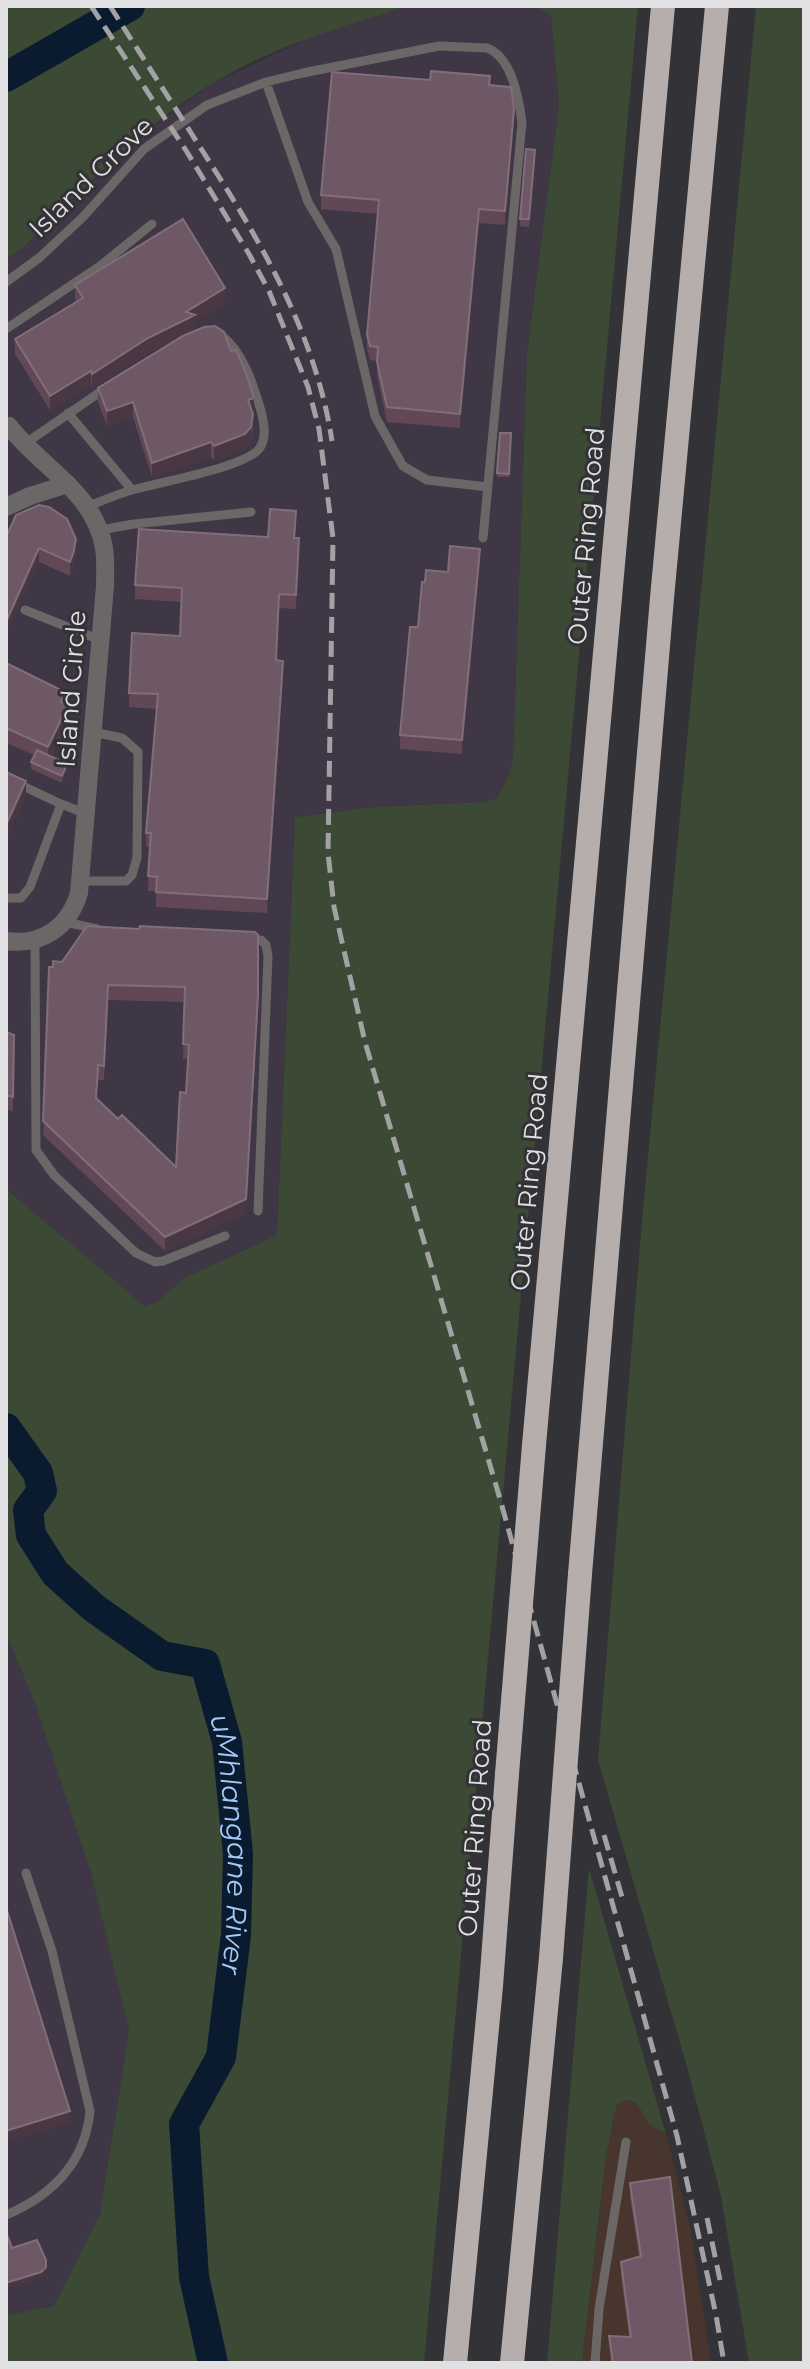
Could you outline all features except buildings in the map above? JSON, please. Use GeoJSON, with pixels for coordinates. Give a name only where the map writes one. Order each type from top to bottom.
{"type":"FeatureCollection","features":[{"type":"Feature","properties":{"kind":"highway","name":"Outer Ring Road"},"geometry":{"type":"LineString","coordinates":[[455,2363],[491,1986],[534,1445],[663,6]]}},
{"type":"Feature","properties":{"kind":"highway"},"geometry":{"type":"LineString","coordinates":[[512,2363],[551,1958],[651,725],[717,6]]}},
{"type":"Feature","properties":{"kind":"street","name":"Island Circle"},"geometry":{"type":"LineString","coordinates":[[8,420],[14,447],[68,484],[89,506],[105,551],[81,881],[74,908],[65,922]]}},
{"type":"Feature","properties":{"kind":"street"},"geometry":{"type":"LineString","coordinates":[[6,507],[68,484]]}},
{"type":"Feature","properties":{"kind":"street"},"geometry":{"type":"LineString","coordinates":[[6,941],[35,940],[48,935],[65,922]]}},
{"type":"Feature","properties":{"kind":"lane","name":"Island Grove"},"geometry":{"type":"LineString","coordinates":[[6,282],[39,258],[83,217],[144,149],[207,105],[266,82],[439,46],[487,48],[502,58],[522,123],[483,538]]}},
{"type":"Feature","properties":{"kind":"lane"},"geometry":{"type":"LineString","coordinates":[[266,82],[308,202],[336,249],[375,416],[403,466],[427,480],[488,487]]}},
{"type":"Feature","properties":{"kind":"lane"},"geometry":{"type":"LineString","coordinates":[[6,329],[100,266],[152,224]]}},
{"type":"Feature","properties":{"kind":"lane"},"geometry":{"type":"LineString","coordinates":[[89,506],[132,490],[227,466],[249,457],[261,446],[262,415],[252,381],[229,341],[212,331]]}},
{"type":"Feature","properties":{"kind":"lane"},"geometry":{"type":"LineString","coordinates":[[14,447],[120,379]]}},
{"type":"Feature","properties":{"kind":"lane"},"geometry":{"type":"LineString","coordinates":[[68,413],[132,490]]}},
{"type":"Feature","properties":{"kind":"lane"},"geometry":{"type":"LineString","coordinates":[[100,530],[251,512]]}},
{"type":"Feature","properties":{"kind":"lane"},"geometry":{"type":"LineString","coordinates":[[25,610],[100,640]]}},
{"type":"Feature","properties":{"kind":"lane"},"geometry":{"type":"LineString","coordinates":[[81,881],[126,881],[132,875],[137,858],[138,752],[122,738],[93,732]]}},
{"type":"Feature","properties":{"kind":"lane"},"geometry":{"type":"LineString","coordinates":[[6,778],[87,814]]}},
{"type":"Feature","properties":{"kind":"lane"},"geometry":{"type":"LineString","coordinates":[[6,898],[21,898],[30,887],[61,804]]}},
{"type":"Feature","properties":{"kind":"lane"},"geometry":{"type":"LineString","coordinates":[[65,922],[116,931]]}},
{"type":"Feature","properties":{"kind":"lane"},"geometry":{"type":"LineString","coordinates":[[236,938],[261,940],[266,945],[268,956],[258,1211]]}},
{"type":"Feature","properties":{"kind":"lane"},"geometry":{"type":"LineString","coordinates":[[35,940],[34,1125],[39,1157],[54,1175],[146,1259],[163,1261],[225,1236]]}},
{"type":"Feature","properties":{"kind":"lane"},"geometry":{"type":"LineString","coordinates":[[6,2215],[58,2184],[65,2176],[80,2153],[88,2130],[90,2111],[52,1951],[26,1873]]}},
{"type":"Feature","properties":{"kind":"lane"},"geometry":{"type":"LineString","coordinates":[[595,2363],[599,2309],[626,2142]]}},
{"type":"Feature","properties":{"kind":"shaded area"},"geometry":{"type":"Polygon","coordinates":[[[409,6],[533,6],[551,15],[559,104],[527,353],[513,758],[509,775],[497,798],[485,802],[373,807],[295,817],[277,1235],[184,1278],[157,1302],[145,1306],[6,1189],[6,259],[22,249],[131,143],[213,83],[320,33],[409,6]]]}},
{"type":"Feature","properties":{"kind":"shaded area"},"geometry":{"type":"Polygon","coordinates":[[[6,1633],[34,1701],[91,1873],[129,2030],[100,2214],[54,2306],[6,2315],[6,1633]]]}},
{"type":"Feature","properties":{"kind":"shaded area"},"geometry":{"type":"Polygon","coordinates":[[[627,2100],[637,2104],[649,2124],[666,2134],[691,2231],[711,2363],[582,2363],[606,2155],[617,2104],[627,2100]]]}},
{"type":"Feature","properties":{"kind":"green space"},"geometry":{"type":"Polygon","coordinates":[[[6,6],[409,6],[293,44],[227,75],[198,93],[144,133],[22,249],[6,259],[6,6]]]}},
{"type":"Feature","properties":{"kind":"green space"},"geometry":{"type":"Polygon","coordinates":[[[533,6],[638,6],[424,2363],[6,2363],[6,2315],[54,2306],[100,2214],[129,2030],[91,1873],[34,1701],[6,1633],[6,1189],[145,1306],[157,1302],[184,1278],[277,1235],[295,817],[373,807],[485,802],[497,798],[509,775],[513,758],[527,353],[559,104],[551,15],[533,6]]]}},
{"type":"Feature","properties":{"kind":"green space"},"geometry":{"type":"Polygon","coordinates":[[[756,6],[804,6],[804,2363],[749,2363],[721,2196],[598,1760],[642,1220],[756,6]]]}},
{"type":"Feature","properties":{"kind":"green space"},"geometry":{"type":"Polygon","coordinates":[[[589,1868],[666,2134],[649,2124],[637,2104],[627,2100],[617,2104],[606,2155],[582,2363],[547,2363],[589,1868]]]}},
{"type":"Feature","properties":{"kind":"waterway","name":"uMhlangane River"},"geometry":{"type":"LineString","coordinates":[[6,77],[130,6]]}},
{"type":"Feature","properties":{"kind":"waterway","name":"uMhlangane River"},"geometry":{"type":"LineString","coordinates":[[6,1428],[38,1473],[42,1491],[28,1510],[31,1535],[55,1573],[94,1608],[162,1656],[205,1664],[227,1742],[238,1854],[236,1935],[221,2057],[184,2124],[194,2277],[213,2363]]}},
{"type":"Feature","properties":{"kind":"railway"},"geometry":{"type":"LineString","coordinates":[[91,6],[187,152],[249,254],[269,291],[308,387],[319,429],[333,538],[328,853],[334,907],[365,1042],[500,1499],[677,2136],[724,2363]]}},
{"type":"Feature","properties":{"kind":"railway"},"geometry":{"type":"LineString","coordinates":[[110,6],[242,214],[281,286],[312,361],[332,441]]}},
{"type":"Feature","properties":{"kind":"railway"},"geometry":{"type":"LineString","coordinates":[[604,1835],[622,1897]]}},
{"type":"Feature","properties":{"kind":"railway"},"geometry":{"type":"LineString","coordinates":[[707,2218],[720,2280]]}}]}
